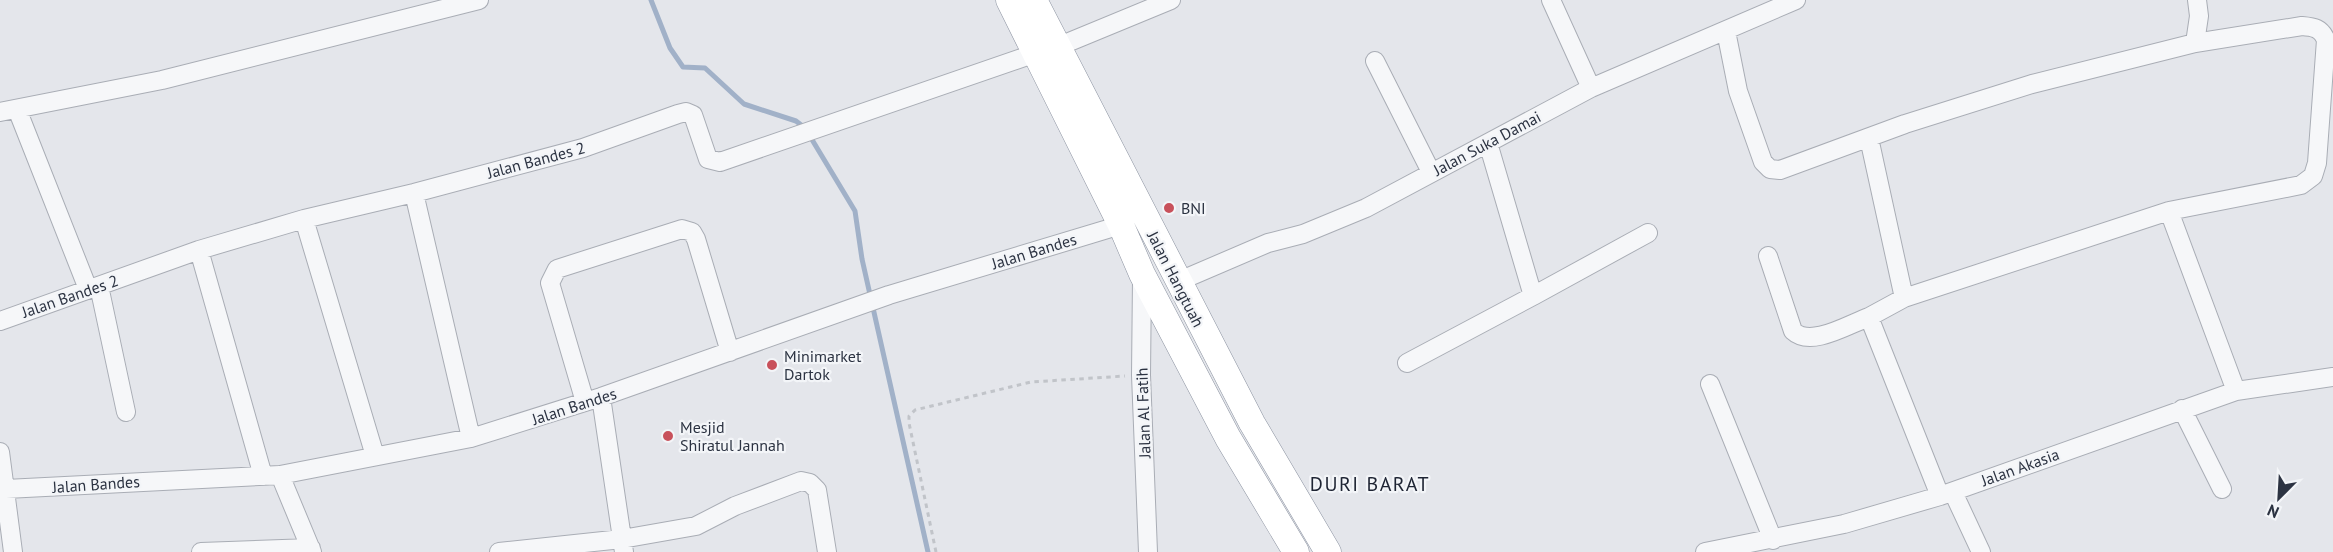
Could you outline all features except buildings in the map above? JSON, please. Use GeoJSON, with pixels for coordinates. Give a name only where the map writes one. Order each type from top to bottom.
{"type":"FeatureCollection","features":[{"type":"Feature","properties":{"kind":"highway","name":"Jalan Hangtuah"},"geometry":{"type":"LineString","coordinates":[[1009,0],[1046,50],[1084,122],[1177,282],[1252,423],[1328,552]]}},
{"type":"Feature","properties":{"kind":"highway","name":"Jalan Hangtuah"},"geometry":{"type":"LineString","coordinates":[[1034,0],[1046,50]]}},
{"type":"Feature","properties":{"kind":"highway","name":"Jalan Hangtuah"},"geometry":{"type":"LineString","coordinates":[[1084,122],[1121,225],[1142,274],[1228,438],[1296,552]]}},
{"type":"Feature","properties":{"kind":"street"},"geometry":{"type":"LineString","coordinates":[[126,412],[94,287],[8,110],[162,80],[479,0]]}},
{"type":"Feature","properties":{"kind":"street","name":"Jalan Bandes 2"},"geometry":{"type":"LineString","coordinates":[[0,321],[199,250],[304,219],[414,193],[583,148],[686,112],[695,118],[705,153],[711,162],[720,162],[1046,50],[1171,0]]}},
{"type":"Feature","properties":{"kind":"street"},"geometry":{"type":"LineString","coordinates":[[1551,0],[1591,88]]}},
{"type":"Feature","properties":{"kind":"street","name":"Jalan Suka Damai"},"geometry":{"type":"LineString","coordinates":[[1177,282],[1268,243],[1303,234],[1366,208],[1591,88],[1796,0]]}},
{"type":"Feature","properties":{"kind":"street"},"geometry":{"type":"LineString","coordinates":[[2195,43],[2199,16],[2197,0]]}},
{"type":"Feature","properties":{"kind":"street"},"geometry":{"type":"LineString","coordinates":[[1726,31],[1738,91],[1767,166],[1780,170],[2031,84],[2195,43],[2302,27],[2319,29],[2326,40],[2317,164],[2313,176],[2301,184],[2169,211],[1904,298],[1869,317],[1812,338],[1798,336],[1793,331],[1768,256]]}},
{"type":"Feature","properties":{"kind":"street"},"geometry":{"type":"LineString","coordinates":[[1375,61],[1431,172]]}},
{"type":"Feature","properties":{"kind":"street"},"geometry":{"type":"LineString","coordinates":[[1869,138],[1904,298]]}},
{"type":"Feature","properties":{"kind":"street"},"geometry":{"type":"LineString","coordinates":[[1488,143],[1533,296]]}},
{"type":"Feature","properties":{"kind":"street"},"geometry":{"type":"LineString","coordinates":[[414,193],[471,438]]}},
{"type":"Feature","properties":{"kind":"street"},"geometry":{"type":"LineString","coordinates":[[2169,211],[2236,391]]}},
{"type":"Feature","properties":{"kind":"street"},"geometry":{"type":"LineString","coordinates":[[304,219],[375,456]]}},
{"type":"Feature","properties":{"kind":"street","name":"Jalan Bandes"},"geometry":{"type":"LineString","coordinates":[[6,489],[272,476],[471,438],[593,400],[841,310],[1121,225]]}},
{"type":"Feature","properties":{"kind":"street"},"geometry":{"type":"LineString","coordinates":[[623,546],[593,400],[550,283],[552,275],[557,268],[682,229],[687,230],[696,239],[730,352]]}},
{"type":"Feature","properties":{"kind":"street"},"geometry":{"type":"LineString","coordinates":[[1407,363],[1648,233]]}},
{"type":"Feature","properties":{"kind":"street"},"geometry":{"type":"LineString","coordinates":[[199,250],[272,476],[312,550],[201,552]]}},
{"type":"Feature","properties":{"kind":"street","name":"Jalan Al Fatih"},"geometry":{"type":"LineString","coordinates":[[1142,274],[1141,375],[1148,552]]}},
{"type":"Feature","properties":{"kind":"street"},"geometry":{"type":"LineString","coordinates":[[1869,317],[1946,494],[1981,552]]}},
{"type":"Feature","properties":{"kind":"street","name":"Jalan Akasia"},"geometry":{"type":"LineString","coordinates":[[1705,552],[1844,524],[1946,494],[2236,391],[2333,377]]}},
{"type":"Feature","properties":{"kind":"street"},"geometry":{"type":"LineString","coordinates":[[1710,384],[1773,540]]}},
{"type":"Feature","properties":{"kind":"street"},"geometry":{"type":"LineString","coordinates":[[2181,409],[2222,489]]}},
{"type":"Feature","properties":{"kind":"street"},"geometry":{"type":"LineString","coordinates":[[0,452],[6,489],[5,530],[13,552]]}},
{"type":"Feature","properties":{"kind":"street"},"geometry":{"type":"LineString","coordinates":[[500,552],[623,546],[696,526],[753,499],[806,481],[817,490],[827,552]]}},
{"type":"Feature","properties":{"kind":"path"},"geometry":{"type":"LineString","coordinates":[[936,552],[909,423],[909,416],[915,410],[1031,382],[1141,375]]}},
{"type":"Feature","properties":{"kind":"waterway"},"geometry":{"type":"LineString","coordinates":[[651,0],[670,48],[683,67],[705,68],[744,104],[796,121],[805,128],[855,211],[862,259],[928,552]]}},
{"type":"Feature","properties":{"kind":"place","name":"BNI"},"geometry":{"type":"Point","coordinates":[1169,208]}},
{"type":"Feature","properties":{"kind":"place","name":"Minimarket Dartok"},"geometry":{"type":"Point","coordinates":[772,365]}},
{"type":"Feature","properties":{"kind":"place","name":"Mesjid Shiratul Jannah"},"geometry":{"type":"Point","coordinates":[668,436]}},
{"type":"Feature","properties":{"kind":"district","name":"DURI BARAT"},"geometry":{"type":"Point","coordinates":[1370,484]}}]}
